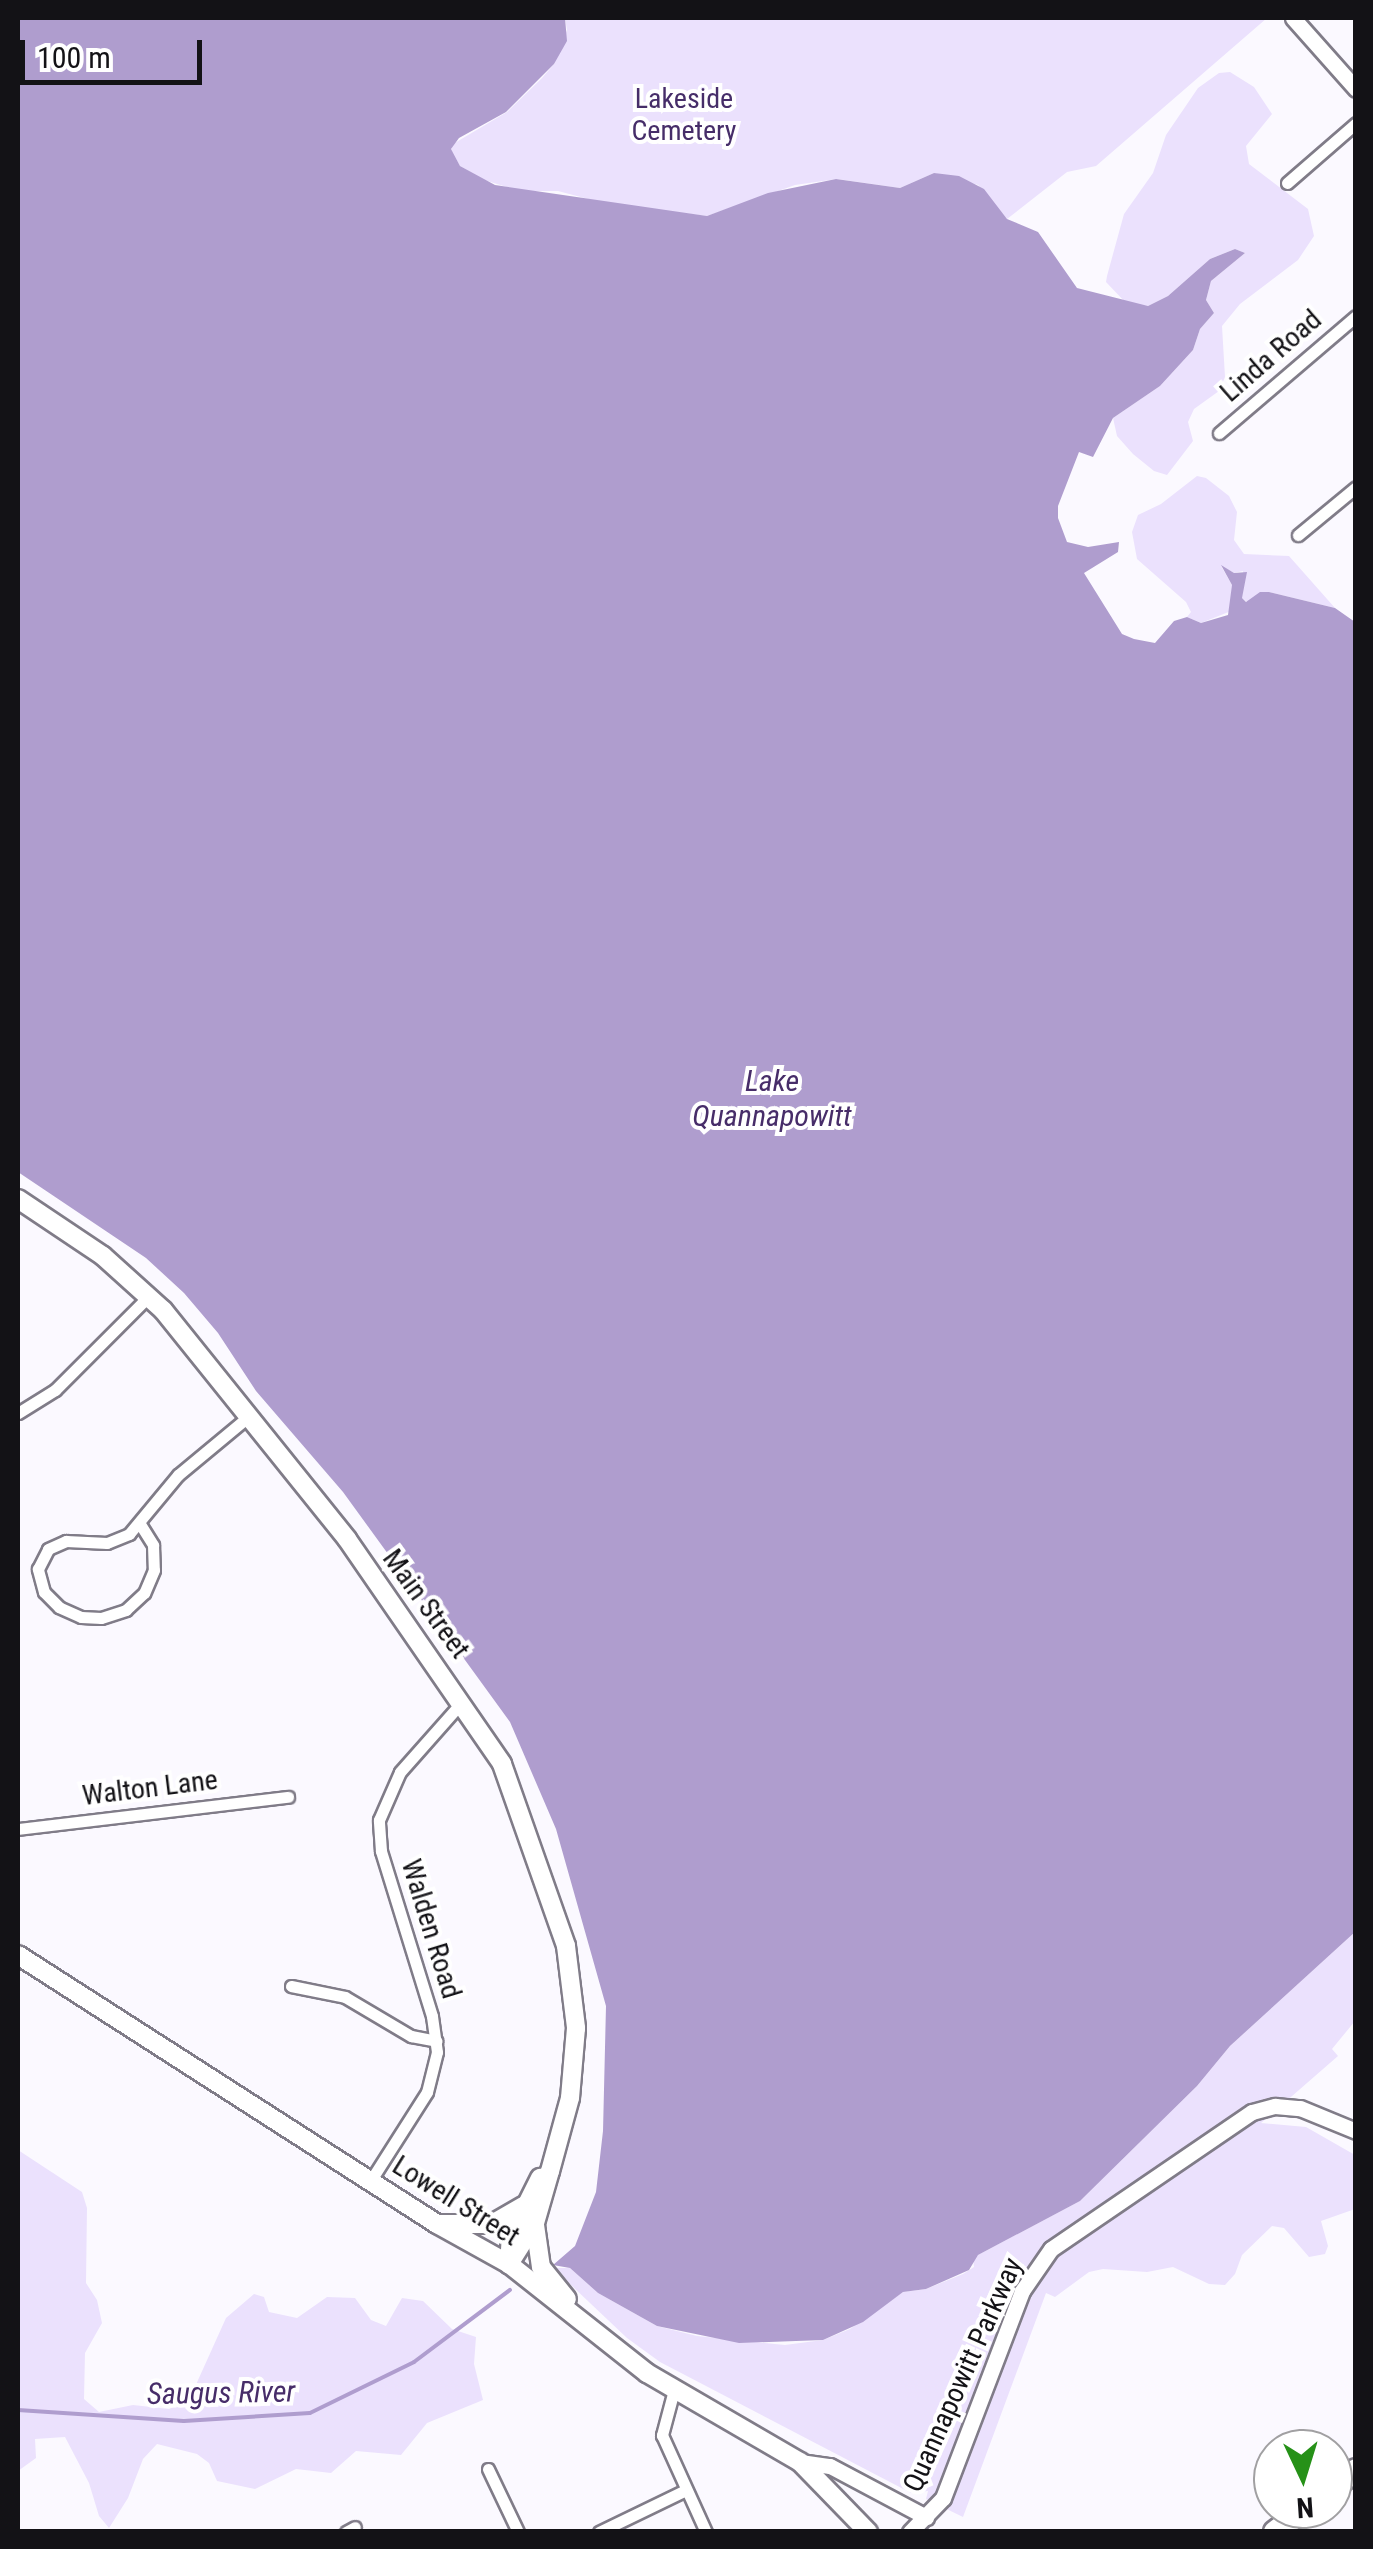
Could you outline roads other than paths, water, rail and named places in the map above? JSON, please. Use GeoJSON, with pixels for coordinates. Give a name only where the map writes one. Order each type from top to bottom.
{"type":"FeatureCollection","features":[{"type":"Feature","properties":{"kind":"main road","name":"Main Street"},"geometry":{"type":"LineString","coordinates":[[18,1199],[104,1256],[149,1296],[346,1539],[502,1764],[569,1960],[575,2060],[535,2223],[508,2264]]}},
{"type":"Feature","properties":{"kind":"main road","name":"Lowell Street"},"geometry":{"type":"LineString","coordinates":[[18,1956],[437,2224],[508,2264],[674,2390],[800,2462],[868,2532]]}},
{"type":"Feature","properties":{"kind":"main road","name":"Main Street"},"geometry":{"type":"LineString","coordinates":[[508,2264],[512,2236],[555,2151]]}},
{"type":"Feature","properties":{"kind":"main road"},"geometry":{"type":"LineString","coordinates":[[437,2224],[492,2224],[527,2202]]}},
{"type":"Feature","properties":{"kind":"main road"},"geometry":{"type":"LineString","coordinates":[[535,2223],[541,2266],[600,2337]]}},
{"type":"Feature","properties":{"kind":"main road","name":"Lowell Street"},"geometry":{"type":"LineString","coordinates":[[850,2512],[860,2532]]}},
{"type":"Feature","properties":{"kind":"street"},"geometry":{"type":"LineString","coordinates":[[1294,18],[1356,88]]}},
{"type":"Feature","properties":{"kind":"street"},"geometry":{"type":"LineString","coordinates":[[1286,182],[1356,123]]}},
{"type":"Feature","properties":{"kind":"street","name":"Linda Road"},"geometry":{"type":"LineString","coordinates":[[1219,433],[1356,316]]}},
{"type":"Feature","properties":{"kind":"street"},"geometry":{"type":"LineString","coordinates":[[1298,536],[1356,487]]}},
{"type":"Feature","properties":{"kind":"street"},"geometry":{"type":"LineString","coordinates":[[18,1413],[55,1390],[149,1296]]}},
{"type":"Feature","properties":{"kind":"street"},"geometry":{"type":"LineString","coordinates":[[140,1524],[153,1545],[154,1570],[144,1593],[126,1610],[110,1616],[81,1617],[59,1607],[44,1592],[38,1570],[48,1548],[66,1541],[112,1542],[140,1524],[178,1476],[249,1416]]}},
{"type":"Feature","properties":{"kind":"street","name":"Walden Road"},"geometry":{"type":"LineString","coordinates":[[370,2180],[427,2092],[435,2069],[437,2041],[382,1858],[379,1828],[384,1802],[400,1772],[462,1702]]}},
{"type":"Feature","properties":{"kind":"street","name":"Walton Lane"},"geometry":{"type":"LineString","coordinates":[[18,1829],[288,1797]]}},
{"type":"Feature","properties":{"kind":"street"},"geometry":{"type":"LineString","coordinates":[[292,1986],[345,1997],[411,2036],[437,2041]]}},
{"type":"Feature","properties":{"kind":"street","name":"Quannapowitt Parkway"},"geometry":{"type":"LineString","coordinates":[[800,2462],[826,2464],[912,2527],[943,2498],[1022,2291],[1051,2249],[1252,2112],[1300,2108],[1356,2131]]}},
{"type":"Feature","properties":{"kind":"street"},"geometry":{"type":"LineString","coordinates":[[674,2390],[662,2432],[706,2532]]}},
{"type":"Feature","properties":{"kind":"street"},"geometry":{"type":"LineString","coordinates":[[488,2469],[518,2532]]}},
{"type":"Feature","properties":{"kind":"street"},"geometry":{"type":"LineString","coordinates":[[599,2532],[686,2490]]}},
{"type":"Feature","properties":{"kind":"water","name":"Lake Quannapowitt"},"geometry":{"type":"Polygon","coordinates":[[[18,18],[565,18],[567,41],[554,64],[506,112],[459,138],[451,149],[460,166],[495,185],[707,216],[768,193],[836,179],[900,188],[934,173],[959,176],[984,189],[1007,219],[1038,232],[1077,288],[1148,306],[1168,296],[1210,259],[1235,249],[1245,253],[1211,281],[1206,300],[1214,313],[1200,329],[1193,350],[1160,386],[1113,418],[1093,457],[1079,452],[1058,506],[1058,518],[1067,542],[1088,547],[1119,542],[1118,552],[1084,573],[1122,634],[1134,639],[1155,643],[1174,621],[1187,617],[1201,623],[1228,615],[1232,585],[1221,565],[1234,573],[1247,572],[1242,598],[1246,602],[1260,592],[1269,592],[1335,608],[1355,622],[1355,1932],[1230,2046],[1197,2086],[1080,2201],[978,2255],[969,2270],[926,2289],[903,2292],[863,2322],[823,2340],[739,2343],[657,2326],[598,2293],[570,2268],[553,2265],[575,2246],[596,2192],[603,2131],[606,2006],[556,1829],[510,1722],[343,1492],[256,1391],[218,1333],[184,1293],[146,1258],[18,1172],[18,18]]]}},
{"type":"Feature","properties":{"kind":"waterway","name":"Saugus River"},"geometry":{"type":"LineString","coordinates":[[18,2410],[184,2421],[310,2413],[414,2362],[510,2290]]}},
{"type":"Feature","properties":{"kind":"park label","name":"Lakeside Cemetery"},"geometry":{"type":"Point","coordinates":[684,115]}}]}
